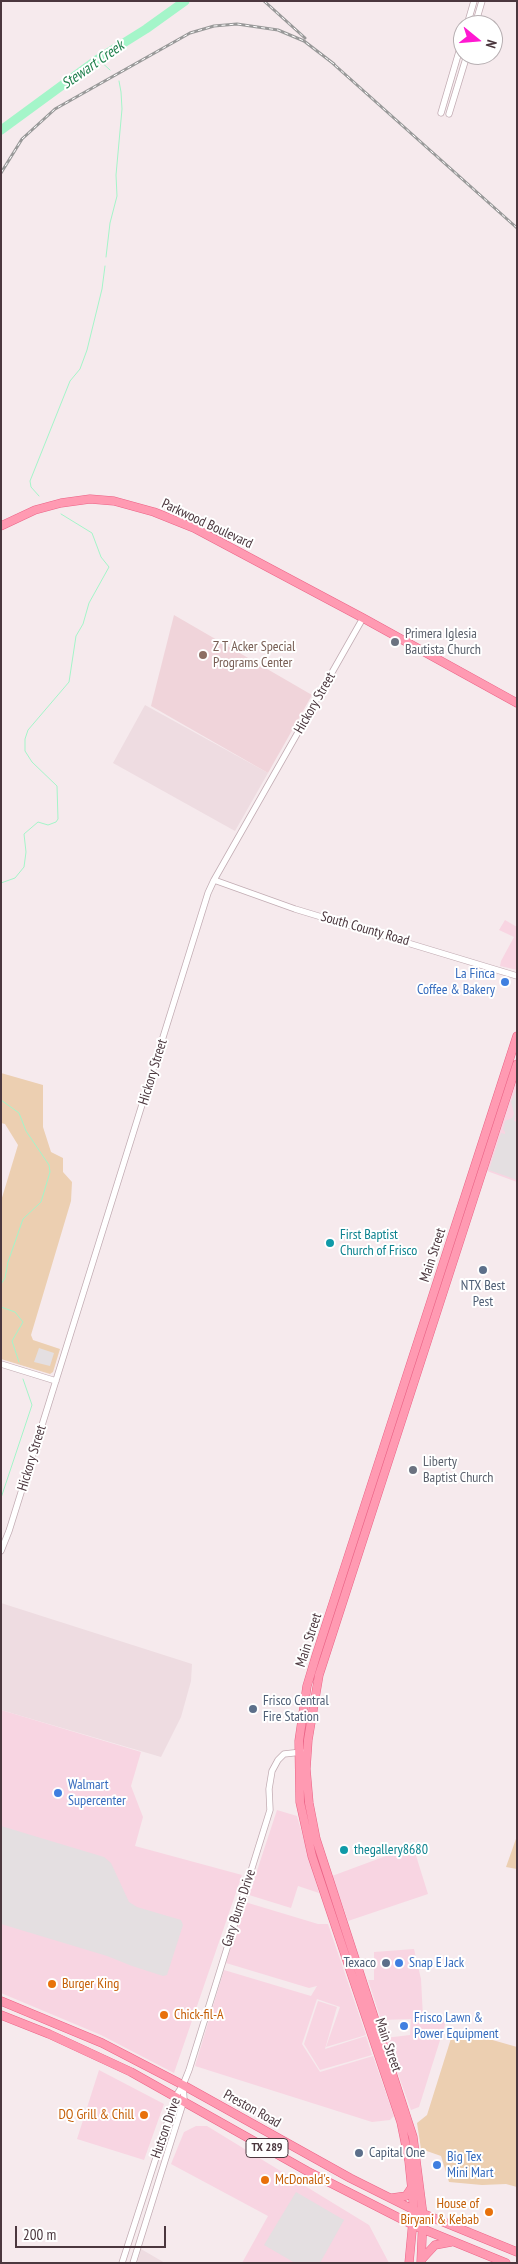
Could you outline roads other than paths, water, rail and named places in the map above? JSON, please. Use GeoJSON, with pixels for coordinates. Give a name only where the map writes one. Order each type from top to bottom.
{"type":"FeatureCollection","features":[{"type":"Feature","properties":{"kind":"main road","name":"Parkwood Boulevard"},"geometry":{"type":"LineString","coordinates":[[1,526],[35,510],[75,500],[102,499],[132,506],[183,523],[364,618],[517,703]]}},
{"type":"Feature","properties":{"kind":"main road","name":"Main Street"},"geometry":{"type":"LineString","coordinates":[[422,2261],[423,2214],[413,2136],[332,1894],[316,1838],[309,1803],[303,1752],[316,1686],[436,1314],[440,1288],[517,1036]]}},
{"type":"Feature","properties":{"kind":"main road"},"geometry":{"type":"LineString","coordinates":[[511,1053],[512,1060],[508,1078],[511,1082]]}},
{"type":"Feature","properties":{"kind":"main road","name":"Main Street"},"geometry":{"type":"LineString","coordinates":[[457,1234],[517,1064]]}},
{"type":"Feature","properties":{"kind":"main road","name":"Main Street"},"geometry":{"type":"LineString","coordinates":[[409,2263],[414,2210],[401,2122],[312,1856],[300,1802],[303,1752],[302,1717],[307,1686],[374,1476],[428,1311],[440,1288]]}},
{"type":"Feature","properties":{"kind":"main road"},"geometry":{"type":"LineString","coordinates":[[428,1311],[436,1314]]}},
{"type":"Feature","properties":{"kind":"main road"},"geometry":{"type":"LineString","coordinates":[[374,1476],[383,1478]]}},
{"type":"Feature","properties":{"kind":"main road","name":"Preston Road"},"geometry":{"type":"LineString","coordinates":[[1,2001],[86,2036],[183,2085],[414,2210],[517,2252]]}},
{"type":"Feature","properties":{"kind":"main road","name":"Preston Road"},"geometry":{"type":"LineString","coordinates":[[1,2015],[82,2048],[184,2100],[307,2171],[413,2225],[506,2263]]}},
{"type":"Feature","properties":{"kind":"main road"},"geometry":{"type":"LineString","coordinates":[[307,2171],[315,2158]]}},
{"type":"Feature","properties":{"kind":"main road"},"geometry":{"type":"LineString","coordinates":[[390,2198],[406,2196],[412,2187]]}},
{"type":"Feature","properties":{"kind":"main road"},"geometry":{"type":"LineString","coordinates":[[422,2261],[435,2245],[453,2242]]}},
{"type":"Feature","properties":{"kind":"street"},"geometry":{"type":"LineString","coordinates":[[470,15],[474,1]]}},
{"type":"Feature","properties":{"kind":"street"},"geometry":{"type":"LineString","coordinates":[[478,15],[482,1]]}},
{"type":"Feature","properties":{"kind":"street"},"geometry":{"type":"LineString","coordinates":[[441,112],[455,65]]}},
{"type":"Feature","properties":{"kind":"street"},"geometry":{"type":"LineString","coordinates":[[449,114],[464,65]]}},
{"type":"Feature","properties":{"kind":"street","name":"Hickory Street"},"geometry":{"type":"LineString","coordinates":[[1,1551],[214,880],[364,618]]}},
{"type":"Feature","properties":{"kind":"street","name":"South County Road"},"geometry":{"type":"LineString","coordinates":[[214,880],[304,911],[517,976]]}},
{"type":"Feature","properties":{"kind":"street"},"geometry":{"type":"LineString","coordinates":[[1,1364],[56,1381]]}},
{"type":"Feature","properties":{"kind":"street","name":"Gary Burns Drive"},"geometry":{"type":"LineString","coordinates":[[183,2085],[270,1810],[269,1789],[272,1771],[284,1754],[303,1752]]}},
{"type":"Feature","properties":{"kind":"street","name":"Hutson Drive"},"geometry":{"type":"LineString","coordinates":[[123,2263],[176,2096],[183,2085]]}},
{"type":"Feature","properties":{"kind":"street","name":"Hutson Drive"},"geometry":{"type":"LineString","coordinates":[[133,2263],[184,2100],[183,2085]]}},
{"type":"Feature","properties":{"kind":"waterway","name":"Stewart Creek"},"geometry":{"type":"LineString","coordinates":[[1,130],[98,59],[146,29],[185,1]]}},
{"type":"Feature","properties":{"kind":"waterway"},"geometry":{"type":"LineString","coordinates":[[98,59],[110,70]]}},
{"type":"Feature","properties":{"kind":"waterway"},"geometry":{"type":"LineString","coordinates":[[106,257],[110,223],[117,196],[116,175],[122,109],[119,81]]}},
{"type":"Feature","properties":{"kind":"waterway"},"geometry":{"type":"LineString","coordinates":[[39,496],[31,487],[30,481],[70,381],[80,369],[87,350],[102,289],[105,266]]}},
{"type":"Feature","properties":{"kind":"waterway"},"geometry":{"type":"LineString","coordinates":[[1,883],[15,878],[24,867],[26,852],[24,834],[38,822],[48,825],[56,822],[58,819],[57,786],[32,762],[25,751],[25,739],[28,730],[69,682],[76,636],[83,624],[89,603],[109,567],[101,557],[92,533],[61,514]]}},
{"type":"Feature","properties":{"kind":"waterway"},"geometry":{"type":"LineString","coordinates":[[1,1100],[19,1113],[26,1131],[49,1165],[50,1172],[41,1202],[23,1219],[8,1262],[5,1278],[1,1284]]}},
{"type":"Feature","properties":{"kind":"waterway"},"geometry":{"type":"LineString","coordinates":[[1,1307],[15,1312],[23,1322],[12,1341],[19,1362]]}},
{"type":"Feature","properties":{"kind":"waterway"},"geometry":{"type":"LineString","coordinates":[[1,1498],[32,1405],[23,1379]]}},
{"type":"Feature","properties":{"kind":"railway"},"geometry":{"type":"LineString","coordinates":[[264,1],[305,38]]}},
{"type":"Feature","properties":{"kind":"railway"},"geometry":{"type":"LineString","coordinates":[[1,173],[22,139],[55,109],[190,33],[214,26],[237,24],[278,30],[304,41],[334,64]]}},
{"type":"Feature","properties":{"kind":"railway"},"geometry":{"type":"LineString","coordinates":[[329,60],[517,228]]}},
{"type":"Feature","properties":{"kind":"place","name":"Primera Iglesia Bautista Church"},"geometry":{"type":"Point","coordinates":[395,642]}},
{"type":"Feature","properties":{"kind":"place","name":"Z T Acker Special Programs Center"},"geometry":{"type":"Point","coordinates":[203,655]}},
{"type":"Feature","properties":{"kind":"place","name":"La Finca Coffee & Bakery"},"geometry":{"type":"Point","coordinates":[505,982]}},
{"type":"Feature","properties":{"kind":"place","name":"First Baptist Church of Frisco"},"geometry":{"type":"Point","coordinates":[330,1243]}},
{"type":"Feature","properties":{"kind":"place","name":"NTX Best Pest"},"geometry":{"type":"Point","coordinates":[483,1270]}},
{"type":"Feature","properties":{"kind":"place","name":"Liberty Baptist Church"},"geometry":{"type":"Point","coordinates":[413,1470]}},
{"type":"Feature","properties":{"kind":"place","name":"Frisco Central Fire Station"},"geometry":{"type":"Point","coordinates":[253,1709]}},
{"type":"Feature","properties":{"kind":"place","name":"Walmart Supercenter"},"geometry":{"type":"Point","coordinates":[58,1793]}},
{"type":"Feature","properties":{"kind":"place","name":"thegallery8680"},"geometry":{"type":"Point","coordinates":[344,1850]}},
{"type":"Feature","properties":{"kind":"place","name":"Texaco"},"geometry":{"type":"Point","coordinates":[386,1963]}},
{"type":"Feature","properties":{"kind":"place","name":"Snap E Jack"},"geometry":{"type":"Point","coordinates":[399,1963]}},
{"type":"Feature","properties":{"kind":"place","name":"Burger King"},"geometry":{"type":"Point","coordinates":[52,1984]}},
{"type":"Feature","properties":{"kind":"place","name":"Chick-fil-A"},"geometry":{"type":"Point","coordinates":[164,2015]}},
{"type":"Feature","properties":{"kind":"place","name":"Frisco Lawn & Power Equipment"},"geometry":{"type":"Point","coordinates":[404,2026]}},
{"type":"Feature","properties":{"kind":"place","name":"DQ Grill & Chill"},"geometry":{"type":"Point","coordinates":[144,2115]}},
{"type":"Feature","properties":{"kind":"place","name":"Capital One"},"geometry":{"type":"Point","coordinates":[359,2153]}},
{"type":"Feature","properties":{"kind":"place","name":"Big Tex Mini Mart"},"geometry":{"type":"Point","coordinates":[437,2165]}},
{"type":"Feature","properties":{"kind":"place","name":"McDonald's"},"geometry":{"type":"Point","coordinates":[265,2180]}},
{"type":"Feature","properties":{"kind":"place","name":"House of Biryani & Kebab"},"geometry":{"type":"Point","coordinates":[489,2212]}}]}
